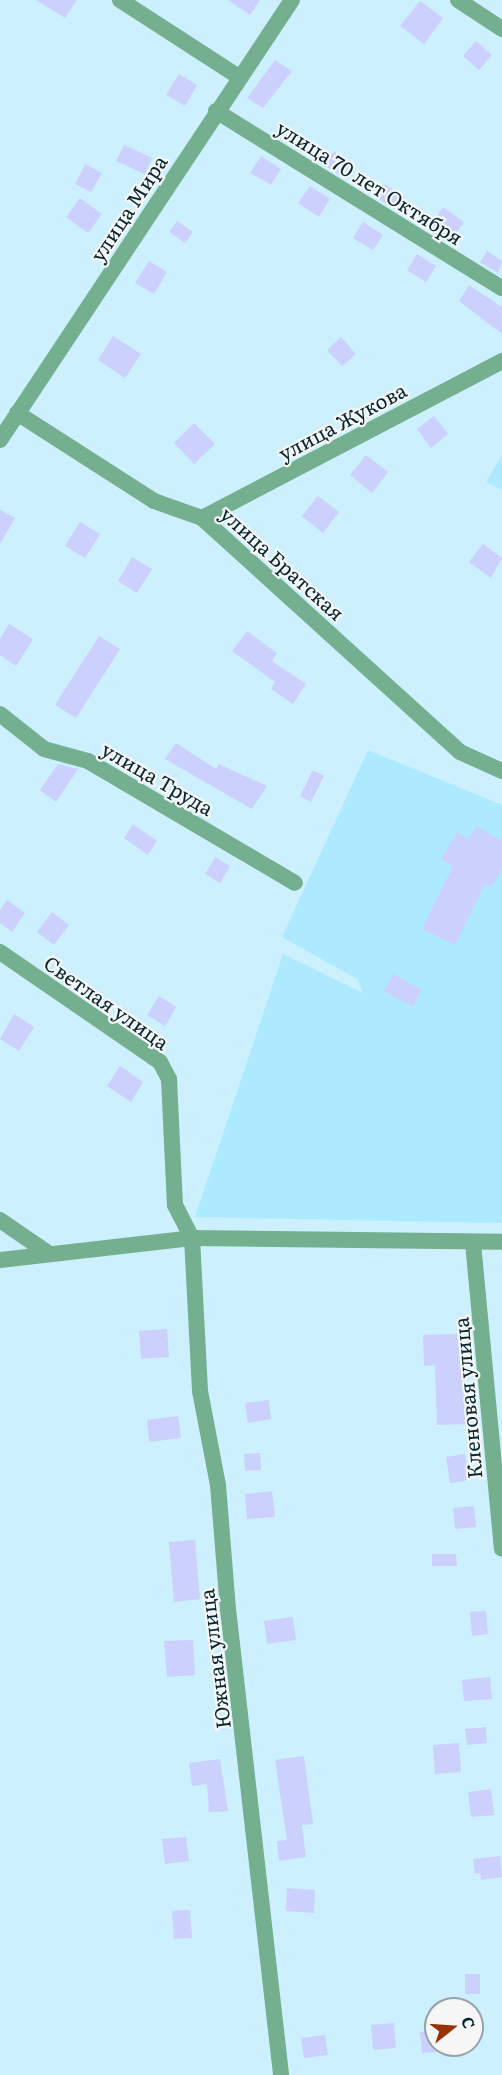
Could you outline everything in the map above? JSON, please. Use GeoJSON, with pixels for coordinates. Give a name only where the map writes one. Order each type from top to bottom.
{"type":"FeatureCollection","features":[{"type":"Feature","properties":{"kind":"street"},"geometry":{"type":"LineString","coordinates":[[120,0],[239,77]]}},
{"type":"Feature","properties":{"kind":"street","name":"улица Мира"},"geometry":{"type":"LineString","coordinates":[[0,440],[216,111],[292,0]]}},
{"type":"Feature","properties":{"kind":"street"},"geometry":{"type":"LineString","coordinates":[[459,0],[502,29]]}},
{"type":"Feature","properties":{"kind":"street","name":"улица 70 лет Октября"},"geometry":{"type":"LineString","coordinates":[[216,111],[502,288]]}},
{"type":"Feature","properties":{"kind":"street","name":"улица Жукова"},"geometry":{"type":"LineString","coordinates":[[202,518],[502,360]]}},
{"type":"Feature","properties":{"kind":"street","name":"улица Братская"},"geometry":{"type":"LineString","coordinates":[[17,413],[154,501],[202,518],[460,753],[502,771]]}},
{"type":"Feature","properties":{"kind":"street","name":"улица Труда"},"geometry":{"type":"LineString","coordinates":[[0,714],[44,749],[88,761],[295,883]]}},
{"type":"Feature","properties":{"kind":"street","name":"Светлая улица"},"geometry":{"type":"LineString","coordinates":[[0,952],[160,1062],[169,1079],[175,1205],[192,1238]]}},
{"type":"Feature","properties":{"kind":"street"},"geometry":{"type":"LineString","coordinates":[[0,1220],[48,1253]]}},
{"type":"Feature","properties":{"kind":"street"},"geometry":{"type":"LineString","coordinates":[[0,1260],[192,1238],[502,1242]]}},
{"type":"Feature","properties":{"kind":"street","name":"Южная улица"},"geometry":{"type":"LineString","coordinates":[[192,1238],[200,1391],[218,1485],[228,1609],[281,2075]]}},
{"type":"Feature","properties":{"kind":"street","name":"Кленовая улица"},"geometry":{"type":"LineString","coordinates":[[473,1243],[502,1549]]}},
{"type":"Feature","properties":{"kind":"shaded area"},"geometry":{"type":"Polygon","coordinates":[[[502,455],[502,490],[486,482],[502,455]]]}},
{"type":"Feature","properties":{"kind":"shaded area"},"geometry":{"type":"Polygon","coordinates":[[[368,750],[502,805],[502,1223],[195,1217],[283,954],[363,993],[357,979],[282,937],[368,750]]]}},
{"type":"Feature","properties":{"kind":"building"},"geometry":{"type":"Polygon","coordinates":[[[36,0],[77,0],[65,18],[36,0]]]}},
{"type":"Feature","properties":{"kind":"building"},"geometry":{"type":"Polygon","coordinates":[[[228,0],[260,0],[250,15],[228,0]]]}},
{"type":"Feature","properties":{"kind":"building"},"geometry":{"type":"Polygon","coordinates":[[[420,1],[443,18],[424,44],[400,26],[420,1]]]}},
{"type":"Feature","properties":{"kind":"building"},"geometry":{"type":"Polygon","coordinates":[[[476,41],[492,55],[479,70],[463,56],[476,41]]]}},
{"type":"Feature","properties":{"kind":"building"},"geometry":{"type":"Polygon","coordinates":[[[275,60],[292,71],[263,108],[247,98],[275,60]]]}},
{"type":"Feature","properties":{"kind":"building"},"geometry":{"type":"Polygon","coordinates":[[[179,74],[197,85],[185,106],[166,95],[179,74]]]}},
{"type":"Feature","properties":{"kind":"building"},"geometry":{"type":"Polygon","coordinates":[[[124,145],[152,158],[145,174],[116,161],[124,145]]]}},
{"type":"Feature","properties":{"kind":"building"},"geometry":{"type":"Polygon","coordinates":[[[334,151],[352,163],[343,177],[325,166],[334,151]]]}},
{"type":"Feature","properties":{"kind":"building"},"geometry":{"type":"Polygon","coordinates":[[[261,156],[281,169],[271,185],[250,173],[261,156]]]}},
{"type":"Feature","properties":{"kind":"building"},"geometry":{"type":"Polygon","coordinates":[[[85,164],[102,173],[91,192],[75,184],[85,164]]]}},
{"type":"Feature","properties":{"kind":"building"},"geometry":{"type":"Polygon","coordinates":[[[384,184],[405,197],[397,211],[376,197],[384,184]]]}},
{"type":"Feature","properties":{"kind":"building"},"geometry":{"type":"Polygon","coordinates":[[[310,186],[330,199],[319,217],[298,203],[310,186]]]}},
{"type":"Feature","properties":{"kind":"building"},"geometry":{"type":"Polygon","coordinates":[[[80,198],[102,214],[88,233],[66,217],[80,198]]]}},
{"type":"Feature","properties":{"kind":"building"},"geometry":{"type":"Polygon","coordinates":[[[443,207],[464,222],[449,243],[428,230],[443,207]]]}},
{"type":"Feature","properties":{"kind":"building"},"geometry":{"type":"Polygon","coordinates":[[[177,221],[193,232],[185,243],[169,232],[177,221]]]}},
{"type":"Feature","properties":{"kind":"building"},"geometry":{"type":"Polygon","coordinates":[[[363,222],[383,235],[373,250],[353,238],[363,222]]]}},
{"type":"Feature","properties":{"kind":"building"},"geometry":{"type":"Polygon","coordinates":[[[487,251],[502,261],[498,273],[480,262],[487,251]]]}},
{"type":"Feature","properties":{"kind":"building"},"geometry":{"type":"Polygon","coordinates":[[[417,254],[436,266],[426,282],[407,270],[417,254]]]}},
{"type":"Feature","properties":{"kind":"building"},"geometry":{"type":"Polygon","coordinates":[[[149,261],[167,272],[154,294],[135,283],[149,261]]]}},
{"type":"Feature","properties":{"kind":"building"},"geometry":{"type":"Polygon","coordinates":[[[469,285],[502,307],[502,334],[459,301],[469,285]]]}},
{"type":"Feature","properties":{"kind":"building"},"geometry":{"type":"Polygon","coordinates":[[[113,336],[141,354],[125,378],[98,360],[113,336]]]}},
{"type":"Feature","properties":{"kind":"building"},"geometry":{"type":"Polygon","coordinates":[[[341,337],[356,354],[342,366],[327,350],[341,337]]]}},
{"type":"Feature","properties":{"kind":"building"},"geometry":{"type":"Polygon","coordinates":[[[434,416],[448,434],[431,448],[417,429],[434,416]]]}},
{"type":"Feature","properties":{"kind":"building"},"geometry":{"type":"Polygon","coordinates":[[[194,423],[215,444],[194,464],[174,443],[194,423]]]}},
{"type":"Feature","properties":{"kind":"building"},"geometry":{"type":"Polygon","coordinates":[[[366,455],[388,472],[372,493],[350,475],[366,455]]]}},
{"type":"Feature","properties":{"kind":"building"},"geometry":{"type":"Polygon","coordinates":[[[318,496],[339,512],[323,533],[302,516],[318,496]]]}},
{"type":"Feature","properties":{"kind":"building"},"geometry":{"type":"Polygon","coordinates":[[[0,510],[15,518],[0,544],[0,510]]]}},
{"type":"Feature","properties":{"kind":"building"},"geometry":{"type":"Polygon","coordinates":[[[80,522],[100,534],[85,558],[65,546],[80,522]]]}},
{"type":"Feature","properties":{"kind":"building"},"geometry":{"type":"Polygon","coordinates":[[[483,544],[502,558],[491,578],[469,562],[483,544]]]}},
{"type":"Feature","properties":{"kind":"building"},"geometry":{"type":"Polygon","coordinates":[[[132,557],[152,569],[137,593],[118,581],[132,557]]]}},
{"type":"Feature","properties":{"kind":"building"},"geometry":{"type":"Polygon","coordinates":[[[9,624],[33,639],[16,666],[0,655],[0,639],[9,624]]]}},
{"type":"Feature","properties":{"kind":"building"},"geometry":{"type":"Polygon","coordinates":[[[247,631],[277,653],[272,661],[306,684],[293,704],[271,689],[275,682],[232,651],[247,631]]]}},
{"type":"Feature","properties":{"kind":"building"},"geometry":{"type":"Polygon","coordinates":[[[99,636],[120,649],[76,718],[55,705],[99,636]]]}},
{"type":"Feature","properties":{"kind":"building"},"geometry":{"type":"Polygon","coordinates":[[[176,743],[216,769],[219,764],[267,786],[252,809],[165,759],[176,743]]]}},
{"type":"Feature","properties":{"kind":"building"},"geometry":{"type":"Polygon","coordinates":[[[58,764],[78,769],[56,802],[40,790],[58,764]]]}},
{"type":"Feature","properties":{"kind":"building"},"geometry":{"type":"Polygon","coordinates":[[[313,770],[324,776],[311,802],[300,796],[313,770]]]}},
{"type":"Feature","properties":{"kind":"building"},"geometry":{"type":"Polygon","coordinates":[[[133,824],[157,841],[148,855],[124,838],[133,824]]]}},
{"type":"Feature","properties":{"kind":"building"},"geometry":{"type":"Polygon","coordinates":[[[477,826],[502,841],[502,869],[491,887],[485,884],[455,945],[422,929],[453,866],[441,859],[457,832],[468,839],[477,826]]]}},
{"type":"Feature","properties":{"kind":"building"},"geometry":{"type":"Polygon","coordinates":[[[215,857],[230,866],[220,883],[205,874],[215,857]]]}},
{"type":"Feature","properties":{"kind":"building"},"geometry":{"type":"Polygon","coordinates":[[[7,900],[25,913],[12,932],[0,923],[0,910],[7,900]]]}},
{"type":"Feature","properties":{"kind":"building"},"geometry":{"type":"Polygon","coordinates":[[[52,912],[69,925],[54,945],[37,932],[52,912]]]}},
{"type":"Feature","properties":{"kind":"building"},"geometry":{"type":"Polygon","coordinates":[[[393,974],[422,990],[413,1007],[384,991],[393,974]]]}},
{"type":"Feature","properties":{"kind":"building"},"geometry":{"type":"Polygon","coordinates":[[[159,996],[176,1007],[165,1026],[147,1015],[159,996]]]}},
{"type":"Feature","properties":{"kind":"building"},"geometry":{"type":"Polygon","coordinates":[[[14,1014],[34,1027],[19,1051],[0,1039],[14,1014]]]}},
{"type":"Feature","properties":{"kind":"building"},"geometry":{"type":"Polygon","coordinates":[[[120,1066],[143,1082],[131,1102],[107,1086],[120,1066]]]}},
{"type":"Feature","properties":{"kind":"building"},"geometry":{"type":"Polygon","coordinates":[[[167,1329],[169,1357],[141,1359],[139,1331],[167,1329]]]}},
{"type":"Feature","properties":{"kind":"building"},"geometry":{"type":"Polygon","coordinates":[[[459,1334],[466,1424],[437,1425],[435,1365],[424,1366],[423,1335],[459,1334]]]}},
{"type":"Feature","properties":{"kind":"building"},"geometry":{"type":"Polygon","coordinates":[[[269,1400],[271,1419],[248,1423],[245,1403],[269,1400]]]}},
{"type":"Feature","properties":{"kind":"building"},"geometry":{"type":"Polygon","coordinates":[[[178,1416],[181,1438],[149,1442],[147,1420],[178,1416]]]}},
{"type":"Feature","properties":{"kind":"building"},"geometry":{"type":"Polygon","coordinates":[[[260,1453],[261,1470],[245,1471],[244,1454],[260,1453]]]}},
{"type":"Feature","properties":{"kind":"building"},"geometry":{"type":"Polygon","coordinates":[[[465,1454],[469,1480],[450,1483],[446,1457],[465,1454]]]}},
{"type":"Feature","properties":{"kind":"building"},"geometry":{"type":"Polygon","coordinates":[[[272,1491],[275,1517],[247,1519],[245,1494],[272,1491]]]}},
{"type":"Feature","properties":{"kind":"building"},"geometry":{"type":"Polygon","coordinates":[[[474,1506],[476,1527],[455,1529],[453,1508],[474,1506]]]}},
{"type":"Feature","properties":{"kind":"building"},"geometry":{"type":"Polygon","coordinates":[[[195,1540],[200,1599],[174,1602],[169,1542],[195,1540]]]}},
{"type":"Feature","properties":{"kind":"building"},"geometry":{"type":"Polygon","coordinates":[[[432,1554],[456,1554],[457,1566],[432,1566],[432,1554]]]}},
{"type":"Feature","properties":{"kind":"building"},"geometry":{"type":"Polygon","coordinates":[[[486,1611],[488,1634],[472,1636],[470,1612],[486,1611]]]}},
{"type":"Feature","properties":{"kind":"building"},"geometry":{"type":"Polygon","coordinates":[[[293,1617],[296,1640],[267,1644],[264,1621],[293,1617]]]}},
{"type":"Feature","properties":{"kind":"building"},"geometry":{"type":"Polygon","coordinates":[[[193,1640],[195,1675],[167,1677],[164,1641],[193,1640]]]}},
{"type":"Feature","properties":{"kind":"building"},"geometry":{"type":"Polygon","coordinates":[[[490,1677],[492,1699],[464,1701],[462,1680],[490,1677]]]}},
{"type":"Feature","properties":{"kind":"building"},"geometry":{"type":"Polygon","coordinates":[[[486,1727],[487,1743],[467,1745],[465,1729],[486,1727]]]}},
{"type":"Feature","properties":{"kind":"building"},"geometry":{"type":"Polygon","coordinates":[[[459,1743],[461,1772],[435,1774],[433,1745],[459,1743]]]}},
{"type":"Feature","properties":{"kind":"building"},"geometry":{"type":"Polygon","coordinates":[[[304,1756],[313,1824],[302,1825],[306,1857],[279,1861],[277,1841],[287,1840],[275,1760],[304,1756]]]}},
{"type":"Feature","properties":{"kind":"building"},"geometry":{"type":"Polygon","coordinates":[[[220,1759],[228,1811],[209,1812],[207,1784],[192,1786],[189,1763],[220,1759]]]}},
{"type":"Feature","properties":{"kind":"building"},"geometry":{"type":"Polygon","coordinates":[[[491,1789],[494,1815],[471,1817],[468,1792],[491,1789]]]}},
{"type":"Feature","properties":{"kind":"building"},"geometry":{"type":"Polygon","coordinates":[[[186,1837],[189,1861],[165,1864],[162,1839],[186,1837]]]}},
{"type":"Feature","properties":{"kind":"building"},"geometry":{"type":"Polygon","coordinates":[[[500,1856],[502,1877],[481,1880],[480,1873],[475,1874],[473,1859],[500,1856]]]}},
{"type":"Feature","properties":{"kind":"building"},"geometry":{"type":"Polygon","coordinates":[[[287,1888],[315,1890],[314,1913],[286,1911],[287,1888]]]}},
{"type":"Feature","properties":{"kind":"building"},"geometry":{"type":"Polygon","coordinates":[[[190,1910],[192,1938],[174,1939],[172,1911],[190,1910]]]}},
{"type":"Feature","properties":{"kind":"building"},"geometry":{"type":"Polygon","coordinates":[[[465,1974],[480,1974],[480,1994],[465,1994],[465,1974]]]}},
{"type":"Feature","properties":{"kind":"building"},"geometry":{"type":"Polygon","coordinates":[[[394,2023],[396,2048],[373,2050],[371,2025],[394,2023]]]}},
{"type":"Feature","properties":{"kind":"building"},"geometry":{"type":"Polygon","coordinates":[[[420,2032],[424,2032],[424,2053],[422,2053],[420,2032]]]}},
{"type":"Feature","properties":{"kind":"building"},"geometry":{"type":"Polygon","coordinates":[[[325,2035],[328,2055],[304,2058],[301,2038],[325,2035]]]}}]}
